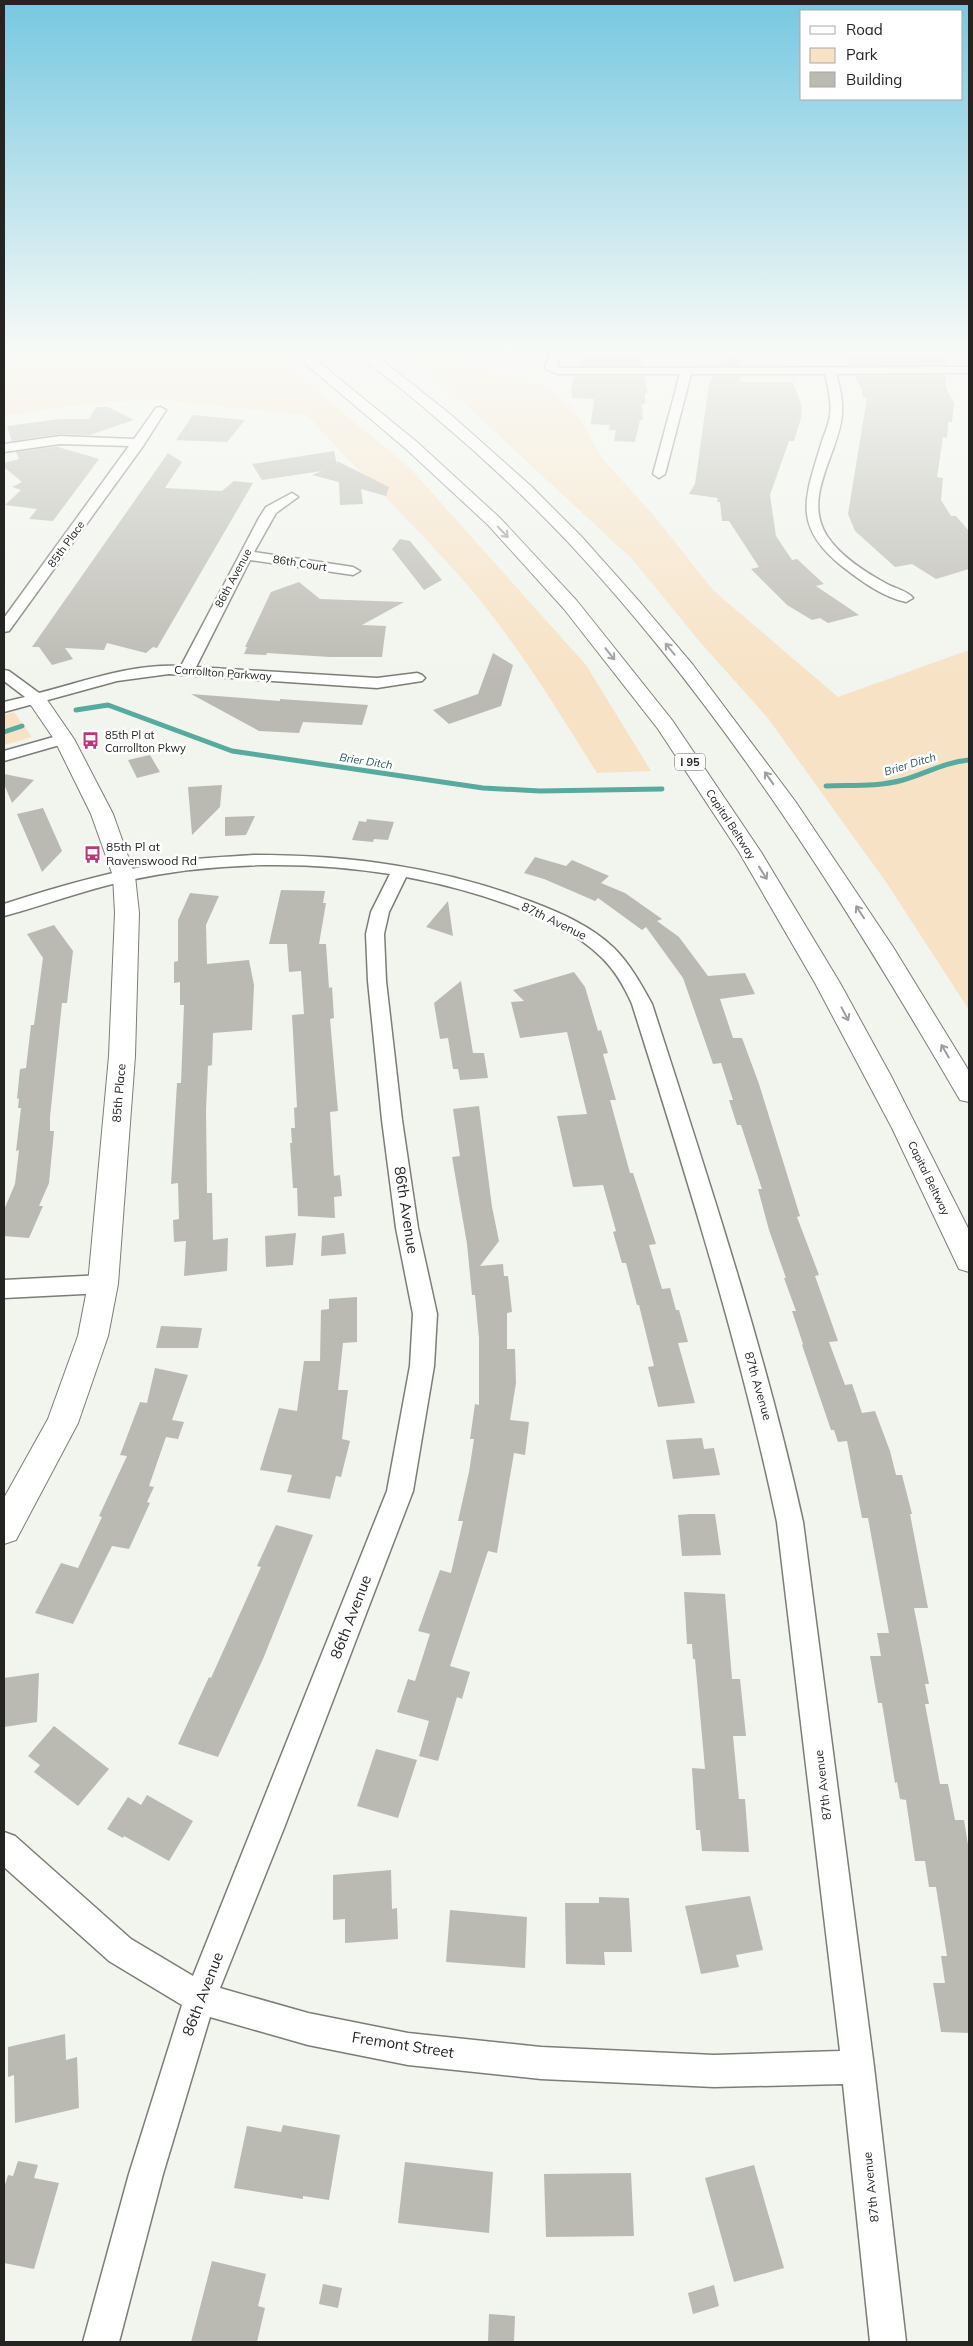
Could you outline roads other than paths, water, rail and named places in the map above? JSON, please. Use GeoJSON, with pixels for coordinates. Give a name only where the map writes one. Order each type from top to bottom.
{"type":"FeatureCollection","features":[{"type":"Feature","properties":{"kind":"main road","name":"Capital Beltway"},"geometry":{"type":"LineString","coordinates":[[427,459],[479,507],[558,592],[651,707],[704,783],[760,868],[832,989],[894,1107],[969,1261]]}},
{"type":"Feature","properties":{"kind":"main road"},"geometry":{"type":"LineString","coordinates":[[491,459],[531,496],[587,553],[665,643],[766,773],[829,864],[902,977],[969,1093]]}},
{"type":"Feature","properties":{"kind":"main road","name":"85th Place"},"geometry":{"type":"LineString","coordinates":[[4,1529],[62,1423],[93,1336],[103,1284],[122,1056],[127,913],[124,876],[102,814],[64,739],[36,698]]}},
{"type":"Feature","properties":{"kind":"street","name":"85th Place"},"geometry":{"type":"LineString","coordinates":[[4,628],[127,459]]}},
{"type":"Feature","properties":{"kind":"street"},"geometry":{"type":"LineString","coordinates":[[659,474],[663,459]]}},
{"type":"Feature","properties":{"kind":"street"},"geometry":{"type":"LineString","coordinates":[[823,459],[812,496],[811,507],[816,527],[822,539],[856,571],[880,587],[906,598]]}},
{"type":"Feature","properties":{"kind":"street","name":"86th Avenue"},"geometry":{"type":"LineString","coordinates":[[187,670],[270,510],[292,497]]}},
{"type":"Feature","properties":{"kind":"street","name":"86th Court"},"geometry":{"type":"LineString","coordinates":[[246,555],[353,571]]}},
{"type":"Feature","properties":{"kind":"street","name":"Carrollton Parkway"},"geometry":{"type":"LineString","coordinates":[[4,707],[116,677],[169,670],[377,683],[417,678]]}},
{"type":"Feature","properties":{"kind":"street","name":"85th Place"},"geometry":{"type":"LineString","coordinates":[[4,674],[36,698]]}},
{"type":"Feature","properties":{"kind":"street"},"geometry":{"type":"LineString","coordinates":[[4,756],[64,739]]}},
{"type":"Feature","properties":{"kind":"street","name":"87th Avenue"},"geometry":{"type":"LineString","coordinates":[[4,910],[124,876],[191,865],[276,860],[345,862],[451,880],[490,892],[534,909],[587,935],[618,962],[633,982],[642,1004],[731,1290],[776,1450],[790,1522],[858,2067],[888,2342]]}},
{"type":"Feature","properties":{"kind":"street","name":"86th Avenue"},"geometry":{"type":"LineString","coordinates":[[101,2342],[146,2174],[200,1998],[270,1828],[400,1491],[422,1366],[425,1314],[407,1228],[392,1120],[377,981],[375,934],[380,912],[401,870]]}},
{"type":"Feature","properties":{"kind":"street"},"geometry":{"type":"LineString","coordinates":[[4,1289],[103,1284]]}},
{"type":"Feature","properties":{"kind":"street","name":"Fremont Street"},"geometry":{"type":"LineString","coordinates":[[4,1847],[120,1950],[200,1998],[308,2029],[408,2049],[541,2063],[714,2072],[858,2067]]}},
{"type":"Feature","properties":{"kind":"waterway","name":"Brier Ditch"},"geometry":{"type":"LineString","coordinates":[[76,710],[108,705],[232,751],[483,788],[540,791],[662,789]]}},
{"type":"Feature","properties":{"kind":"waterway","name":"Brier Ditch"},"geometry":{"type":"LineString","coordinates":[[4,732],[22,726]]}},
{"type":"Feature","properties":{"kind":"waterway","name":"Brier Ditch"},"geometry":{"type":"LineString","coordinates":[[826,786],[874,785],[894,782],[952,763],[969,760]]}},
{"type":"Feature","properties":{"kind":"place","name":"85th Pl at Carrollton Pkwy"},"geometry":{"type":"Point","coordinates":[91,741]}},
{"type":"Feature","properties":{"kind":"place","name":"85th Pl at Ravenswood Rd"},"geometry":{"type":"Point","coordinates":[92,854]}}]}
